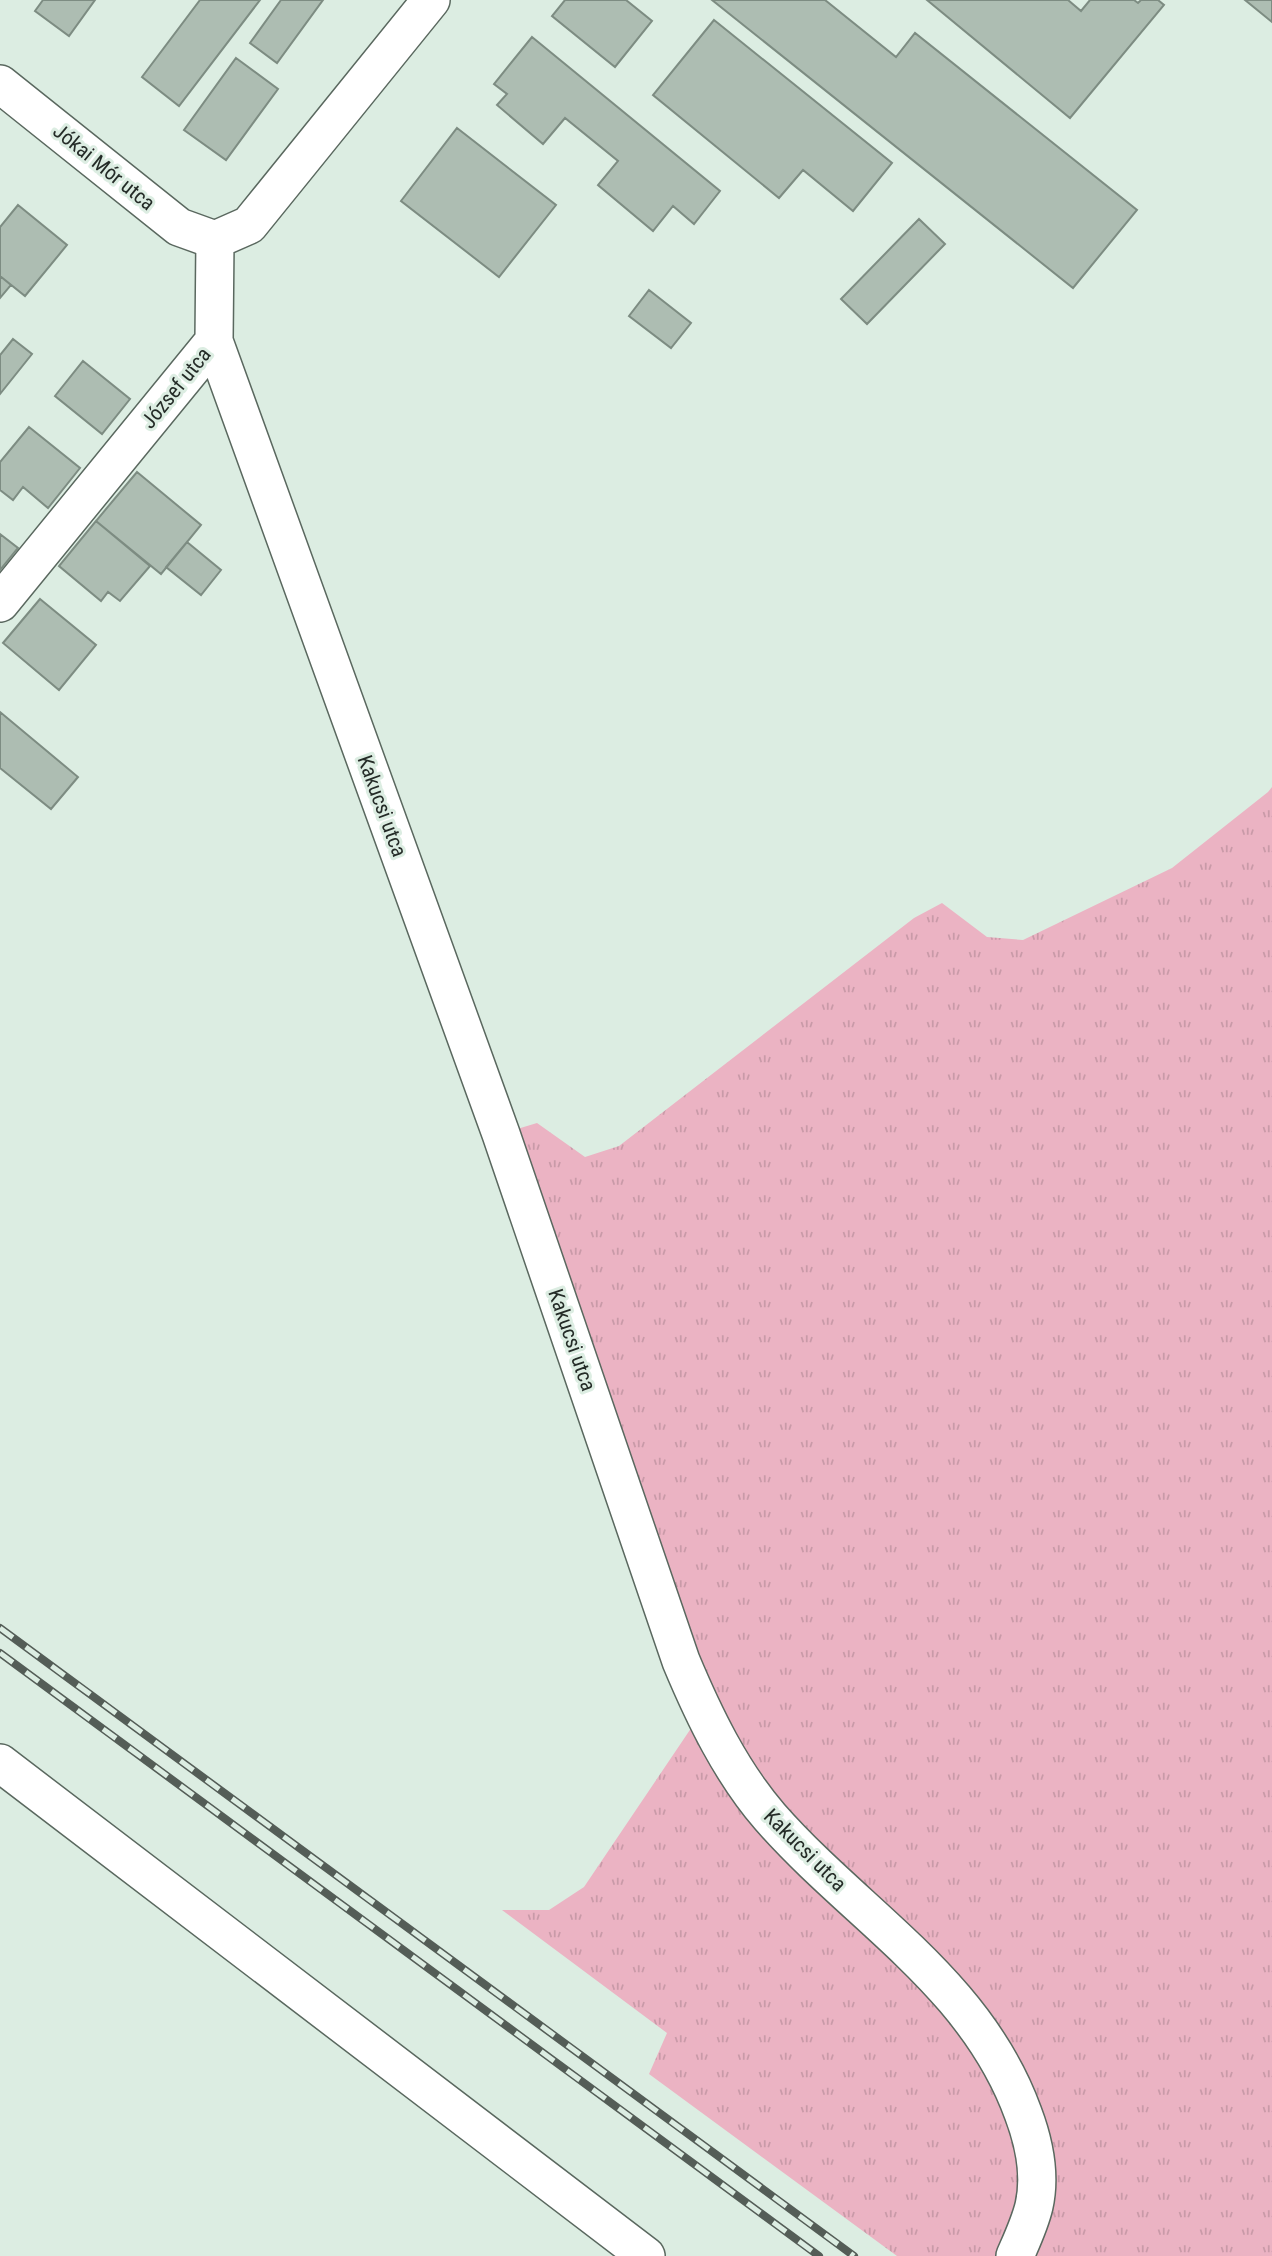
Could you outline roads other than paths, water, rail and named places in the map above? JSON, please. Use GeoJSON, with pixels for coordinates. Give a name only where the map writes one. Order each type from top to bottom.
{"type":"FeatureCollection","features":[{"type":"Feature","properties":{"kind":"street"},"geometry":{"type":"LineString","coordinates":[[215,240],[249,225],[431,0]]}},
{"type":"Feature","properties":{"kind":"street","name":"Jókai Mór utca"},"geometry":{"type":"LineString","coordinates":[[0,84],[179,227],[215,240]]}},
{"type":"Feature","properties":{"kind":"street","name":"József utca"},"geometry":{"type":"LineString","coordinates":[[0,603],[214,341],[215,240]]}},
{"type":"Feature","properties":{"kind":"street","name":"Kakucsi utca"},"geometry":{"type":"LineString","coordinates":[[214,341],[501,1134],[681,1661],[702,1712],[768,1815],[802,1852],[895,1936],[973,2019],[1012,2082],[1030,2133],[1036,2169],[1034,2205],[1015,2256]]}},
{"type":"Feature","properties":{"kind":"street"},"geometry":{"type":"LineString","coordinates":[[0,1763],[646,2256]]}},
{"type":"Feature","properties":{"kind":"railway"},"geometry":{"type":"LineString","coordinates":[[0,1628],[854,2256]]}},
{"type":"Feature","properties":{"kind":"railway"},"geometry":{"type":"LineString","coordinates":[[0,1653],[819,2256]]}}]}
